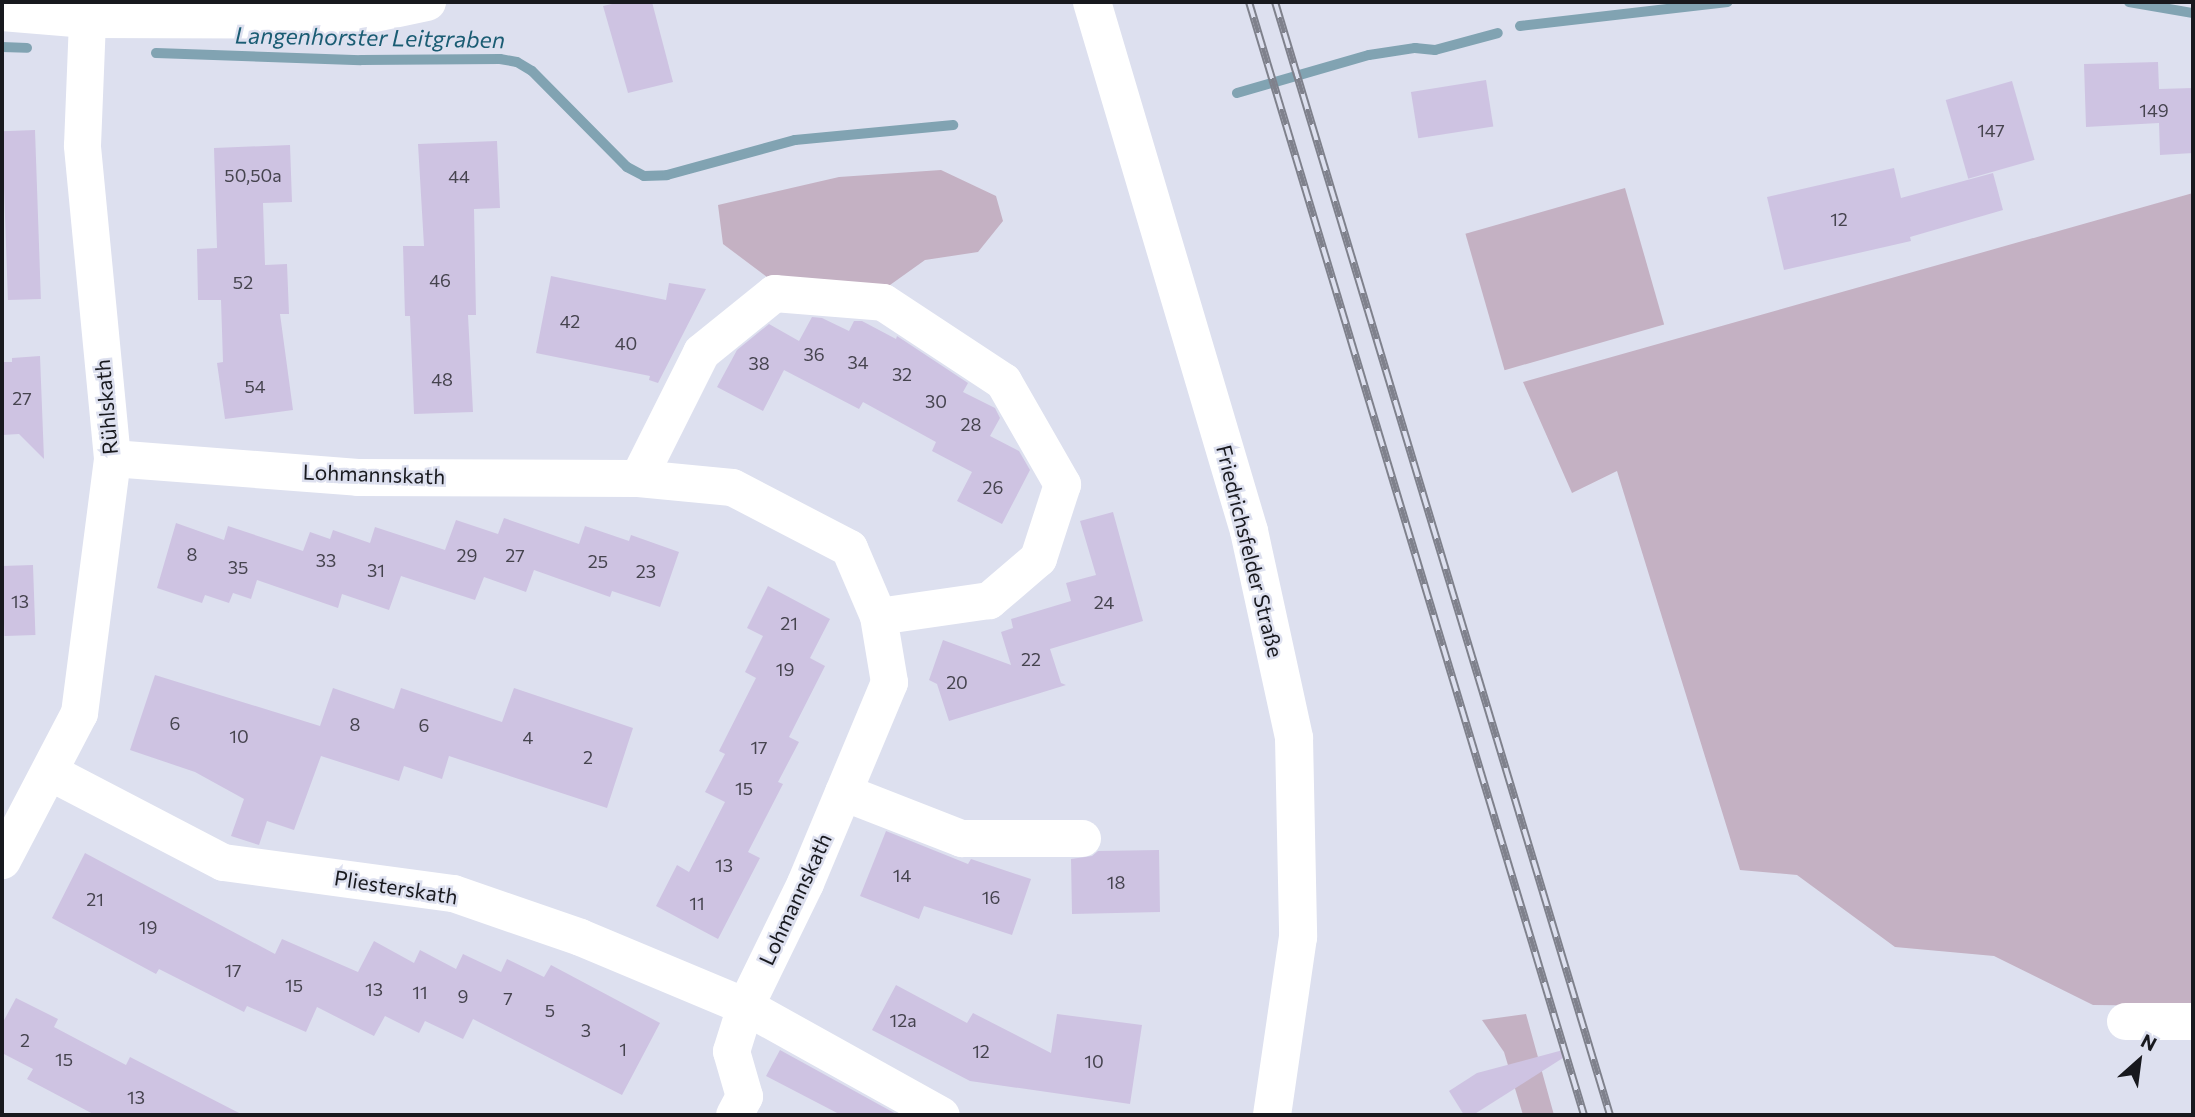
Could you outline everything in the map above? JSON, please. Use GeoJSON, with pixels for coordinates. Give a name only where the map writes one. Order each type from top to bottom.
{"type":"FeatureCollection","features":[{"type":"Feature","properties":{"kind":"main road"},"geometry":{"type":"LineString","coordinates":[[2,12],[87,19],[342,20],[427,2]]}},
{"type":"Feature","properties":{"kind":"main road","name":"Friedrichsfelder Straße"},"geometry":{"type":"LineString","coordinates":[[1092,2],[1250,531],[1294,738],[1298,937],[1272,1115]]}},
{"type":"Feature","properties":{"kind":"street","name":"Rühlskath"},"geometry":{"type":"LineString","coordinates":[[2,860],[79,713],[111,458],[82,145],[87,19]]}},
{"type":"Feature","properties":{"kind":"street"},"geometry":{"type":"LineString","coordinates":[[638,478],[701,352],[774,293],[883,302],[1003,381],[1062,484],[1038,558],[989,600],[878,616]]}},
{"type":"Feature","properties":{"kind":"street","name":"Lohmannskath"},"geometry":{"type":"LineString","coordinates":[[111,458],[357,477],[638,478],[732,486],[849,548],[878,616],[888,682],[805,883],[745,1006],[731,1051],[744,1096],[734,1115]]}},
{"type":"Feature","properties":{"kind":"street","name":"Pliesterskath"},"geometry":{"type":"LineString","coordinates":[[50,772],[223,862],[453,892],[580,937],[745,1006]]}},
{"type":"Feature","properties":{"kind":"street"},"geometry":{"type":"LineString","coordinates":[[843,792],[961,838],[1082,838]]}},
{"type":"Feature","properties":{"kind":"street"},"geometry":{"type":"LineString","coordinates":[[745,1006],[941,1115]]}},
{"type":"Feature","properties":{"kind":"street"},"geometry":{"type":"LineString","coordinates":[[2125,1021],[2193,1021]]}},
{"type":"Feature","properties":{"kind":"shaded area"},"geometry":{"type":"Polygon","coordinates":[[[941,170],[996,196],[1003,221],[978,252],[925,260],[883,290],[775,283],[723,244],[718,205],[839,177],[941,170]]]}},
{"type":"Feature","properties":{"kind":"shaded area"},"geometry":{"type":"Polygon","coordinates":[[[1625,188],[1664,324],[1505,370],[1465,234],[1625,188]]]}},
{"type":"Feature","properties":{"kind":"shaded area"},"geometry":{"type":"Polygon","coordinates":[[[2193,193],[2193,1006],[2093,1005],[1994,956],[1895,947],[1797,875],[1740,870],[1617,471],[1572,493],[1523,382],[2193,193]]]}},
{"type":"Feature","properties":{"kind":"shaded area"},"geometry":{"type":"Polygon","coordinates":[[[1526,1014],[1554,1115],[1523,1115],[1504,1052],[1482,1020],[1526,1014]]]}},
{"type":"Feature","properties":{"kind":"building"},"geometry":{"type":"Polygon","coordinates":[[[621,2],[652,2],[673,82],[628,93],[603,6],[621,2]]]}},
{"type":"Feature","properties":{"kind":"building"},"geometry":{"type":"Polygon","coordinates":[[[2158,62],[2159,89],[2193,88],[2193,153],[2160,155],[2159,123],[2086,127],[2084,64],[2158,62]]]}},
{"type":"Feature","properties":{"kind":"building"},"geometry":{"type":"Polygon","coordinates":[[[1486,80],[1493,126],[1418,138],[1411,92],[1486,80]]]}},
{"type":"Feature","properties":{"kind":"building"},"geometry":{"type":"Polygon","coordinates":[[[2012,81],[2035,160],[1968,179],[1946,100],[2012,81]]]}},
{"type":"Feature","properties":{"kind":"building"},"geometry":{"type":"Polygon","coordinates":[[[35,130],[41,299],[8,300],[2,131],[35,130]]]}},
{"type":"Feature","properties":{"kind":"building"},"geometry":{"type":"Polygon","coordinates":[[[497,141],[500,208],[474,209],[476,315],[468,315],[473,412],[414,414],[410,316],[405,316],[403,246],[424,246],[418,144],[497,141]]]}},
{"type":"Feature","properties":{"kind":"building"},"geometry":{"type":"Polygon","coordinates":[[[290,145],[292,202],[263,203],[265,265],[287,264],[289,314],[280,314],[293,410],[225,419],[217,363],[223,362],[221,300],[198,300],[197,249],[217,248],[214,148],[290,145]]]}},
{"type":"Feature","properties":{"kind":"building"},"geometry":{"type":"Polygon","coordinates":[[[1894,168],[1901,198],[1993,173],[2003,210],[1910,237],[1911,241],[1784,270],[1767,197],[1894,168]]]}},
{"type":"Feature","properties":{"kind":"building"},"geometry":{"type":"Polygon","coordinates":[[[551,276],[666,300],[669,283],[706,289],[658,383],[649,380],[650,376],[536,353],[551,276]]]}},
{"type":"Feature","properties":{"kind":"building"},"geometry":{"type":"Polygon","coordinates":[[[812,317],[822,318],[849,331],[854,321],[862,321],[896,339],[897,336],[968,383],[963,392],[995,408],[1000,418],[990,436],[1019,451],[1030,470],[1002,524],[957,501],[972,472],[932,451],[936,442],[863,402],[859,409],[784,370],[763,411],[717,387],[737,350],[769,324],[799,341],[812,317]]]}},
{"type":"Feature","properties":{"kind":"building"},"geometry":{"type":"Polygon","coordinates":[[[40,356],[44,459],[19,434],[2,435],[2,362],[12,362],[12,358],[40,356]]]}},
{"type":"Feature","properties":{"kind":"building"},"geometry":{"type":"Polygon","coordinates":[[[1113,512],[1143,621],[1050,649],[1061,683],[1066,685],[949,721],[937,684],[929,680],[943,640],[1011,665],[1001,632],[1013,628],[1011,619],[1071,601],[1066,583],[1096,575],[1080,521],[1113,512]]]}},
{"type":"Feature","properties":{"kind":"building"},"geometry":{"type":"Polygon","coordinates":[[[504,518],[579,544],[585,526],[629,541],[631,535],[679,552],[660,607],[612,591],[610,597],[534,570],[526,592],[484,577],[475,600],[401,576],[389,610],[342,594],[338,608],[257,580],[251,599],[233,593],[229,603],[205,595],[202,603],[157,588],[176,523],[224,540],[228,526],[303,551],[310,532],[330,539],[333,530],[370,543],[375,527],[445,550],[456,520],[498,534],[504,518]]]}},
{"type":"Feature","properties":{"kind":"building"},"geometry":{"type":"Polygon","coordinates":[[[33,565],[35,635],[4,636],[2,566],[33,565]]]}},
{"type":"Feature","properties":{"kind":"building"},"geometry":{"type":"Polygon","coordinates":[[[768,586],[830,619],[810,658],[825,666],[789,737],[799,742],[778,782],[783,784],[748,852],[760,858],[718,939],[656,906],[677,865],[689,872],[725,802],[705,792],[725,754],[719,751],[756,678],[745,672],[763,636],[747,628],[768,586]]]}},
{"type":"Feature","properties":{"kind":"building"},"geometry":{"type":"Polygon","coordinates":[[[155,675],[320,726],[333,688],[394,709],[401,688],[502,722],[514,688],[633,728],[607,808],[449,756],[442,779],[404,766],[399,781],[321,756],[294,830],[267,821],[259,845],[231,836],[244,799],[195,772],[130,750],[155,675]]]}},
{"type":"Feature","properties":{"kind":"building"},"geometry":{"type":"Polygon","coordinates":[[[886,831],[968,864],[971,859],[1031,879],[1012,935],[924,906],[919,919],[860,896],[886,831]]]}},
{"type":"Feature","properties":{"kind":"building"},"geometry":{"type":"Polygon","coordinates":[[[1159,850],[1160,912],[1072,914],[1071,859],[1092,856],[1098,851],[1159,850]]]}},
{"type":"Feature","properties":{"kind":"building"},"geometry":{"type":"Polygon","coordinates":[[[85,853],[275,954],[282,939],[358,972],[374,941],[414,963],[420,950],[456,969],[463,954],[501,972],[507,959],[544,977],[551,965],[660,1023],[622,1095],[473,1019],[463,1039],[425,1021],[419,1033],[385,1016],[374,1036],[317,1007],[306,1032],[247,1006],[244,1012],[159,969],[156,974],[52,918],[85,853]]]}},
{"type":"Feature","properties":{"kind":"building"},"geometry":{"type":"Polygon","coordinates":[[[896,985],[967,1023],[973,1013],[1051,1053],[1057,1014],[1142,1025],[1130,1104],[970,1081],[872,1030],[896,985]]]}},
{"type":"Feature","properties":{"kind":"building"},"geometry":{"type":"Polygon","coordinates":[[[16,998],[58,1019],[54,1027],[126,1065],[130,1057],[243,1115],[95,1115],[27,1079],[33,1069],[2,1053],[2,1024],[16,998]]]}},
{"type":"Feature","properties":{"kind":"building"},"geometry":{"type":"Polygon","coordinates":[[[780,1050],[898,1115],[841,1115],[766,1076],[780,1050]]]}},
{"type":"Feature","properties":{"kind":"building"},"geometry":{"type":"Polygon","coordinates":[[[1563,1050],[1566,1056],[1473,1115],[1464,1115],[1449,1091],[1477,1073],[1563,1050]]]}},
{"type":"Feature","properties":{"kind":"waterway","name":"Langenhorster Leitgraben"},"geometry":{"type":"LineString","coordinates":[[1520,26],[1728,2]]}},
{"type":"Feature","properties":{"kind":"waterway","name":"Langenhorster Leitgraben"},"geometry":{"type":"LineString","coordinates":[[2129,2],[2193,13]]}},
{"type":"Feature","properties":{"kind":"waterway","name":"Langenhorster Leitgraben"},"geometry":{"type":"LineString","coordinates":[[1237,93],[1369,55],[1415,48],[1435,50],[1498,33]]}},
{"type":"Feature","properties":{"kind":"waterway","name":"Langenhorster Leitgraben"},"geometry":{"type":"LineString","coordinates":[[2,47],[27,48]]}},
{"type":"Feature","properties":{"kind":"waterway","name":"Langenhorster Leitgraben"},"geometry":{"type":"LineString","coordinates":[[156,53],[361,60],[500,59],[517,62],[532,71],[627,167],[644,176],[667,175],[795,140],[953,125]]}},
{"type":"Feature","properties":{"kind":"railway"},"geometry":{"type":"LineString","coordinates":[[1249,2],[1584,1115]]}},
{"type":"Feature","properties":{"kind":"railway"},"geometry":{"type":"LineString","coordinates":[[1275,2],[1610,1115]]}}]}
